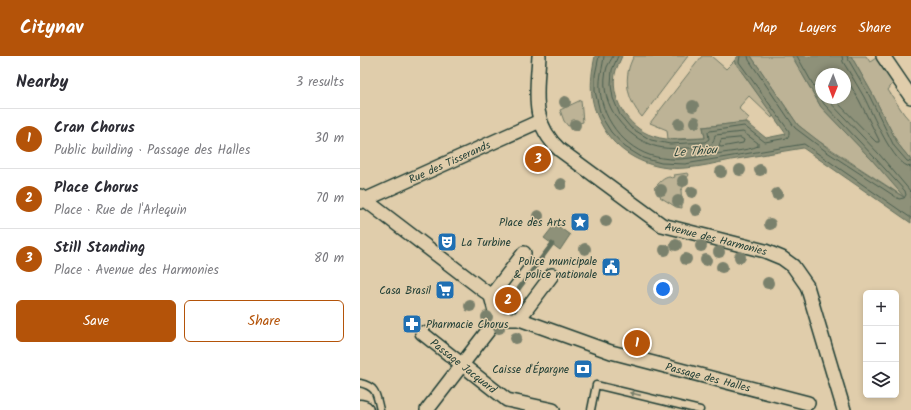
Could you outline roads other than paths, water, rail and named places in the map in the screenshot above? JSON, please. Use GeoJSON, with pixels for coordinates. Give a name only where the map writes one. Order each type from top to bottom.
{"type":"FeatureCollection","features":[{"type":"Feature","properties":{"kind":"main road"},"geometry":{"type":"LineString","coordinates":[[360,409],[364,410]]}},
{"type":"Feature","properties":{"kind":"street","name":"Avenue des Harmonies"},"geometry":{"type":"LineString","coordinates":[[539,56],[537,107],[540,121],[547,137],[560,150],[662,225],[765,251],[782,258],[793,266],[807,286],[844,410]]}},
{"type":"Feature","properties":{"kind":"street"},"geometry":{"type":"LineString","coordinates":[[883,56],[911,97]]}},
{"type":"Feature","properties":{"kind":"street","name":"Rue des Tisserands"},"geometry":{"type":"LineString","coordinates":[[361,199],[540,121]]}},
{"type":"Feature","properties":{"kind":"street"},"geometry":{"type":"LineString","coordinates":[[361,199],[491,296],[497,318],[427,410]]}},
{"type":"Feature","properties":{"kind":"street"},"geometry":{"type":"LineString","coordinates":[[491,296],[524,253]]}},
{"type":"Feature","properties":{"kind":"street"},"geometry":{"type":"LineString","coordinates":[[519,319],[552,275]]}},
{"type":"Feature","properties":{"kind":"street","name":"Passage des Halles"},"geometry":{"type":"LineString","coordinates":[[497,318],[519,319],[611,352],[808,402]]}},
{"type":"Feature","properties":{"kind":"street","name":"Passage Jacquard"},"geometry":{"type":"LineString","coordinates":[[422,333],[507,400],[553,410]]}},
{"type":"Feature","properties":{"kind":"lane"},"geometry":{"type":"LineString","coordinates":[[360,383],[369,385],[372,388],[377,397],[380,410]]}},
{"type":"Feature","properties":{"kind":"lane"},"geometry":{"type":"LineString","coordinates":[[591,410],[596,385],[700,410]]}},
{"type":"Feature","properties":{"kind":"water","name":"Le Thiou"},"geometry":{"type":"Polygon","coordinates":[[[595,56],[622,56],[616,70],[614,80],[615,91],[622,110],[628,119],[636,126],[644,132],[659,138],[672,140],[705,138],[703,127],[746,122],[766,138],[786,134],[734,61],[738,56],[751,56],[798,125],[829,149],[905,198],[872,160],[819,104],[851,104],[851,68],[815,68],[815,96],[792,56],[851,56],[898,144],[911,160],[911,223],[803,148],[685,168],[662,167],[639,160],[619,147],[604,129],[595,111],[591,85],[595,56]]]}},
{"type":"Feature","properties":{"kind":"water"},"geometry":{"type":"Polygon","coordinates":[[[555,224],[570,235],[560,250],[544,238],[555,224]]]}},
{"type":"Feature","properties":{"kind":"waterway"},"geometry":{"type":"LineString","coordinates":[[508,303],[552,244]]}},
{"type":"Feature","properties":{"kind":"place","name":"Still Standing"},"geometry":{"type":"Point","coordinates":[538,159]}},
{"type":"Feature","properties":{"kind":"place","name":"Place des Arts"},"geometry":{"type":"Point","coordinates":[580,222]}},
{"type":"Feature","properties":{"kind":"place","name":"La Turbine"},"geometry":{"type":"Point","coordinates":[447,242]}},
{"type":"Feature","properties":{"kind":"place","name":"Police municipale & police nationale"},"geometry":{"type":"Point","coordinates":[611,267]}},
{"type":"Feature","properties":{"kind":"place","name":"Casa Brasil"},"geometry":{"type":"Point","coordinates":[445,290]}},
{"type":"Feature","properties":{"kind":"place","name":"Place Chorus"},"geometry":{"type":"Point","coordinates":[508,300]}},
{"type":"Feature","properties":{"kind":"place","name":"Pharmacie Chorus"},"geometry":{"type":"Point","coordinates":[412,324]}},
{"type":"Feature","properties":{"kind":"place","name":"Cran Chorus"},"geometry":{"type":"Point","coordinates":[637,343]}},
{"type":"Feature","properties":{"kind":"place","name":"Caisse d'Épargne"},"geometry":{"type":"Point","coordinates":[583,369]}}]}
